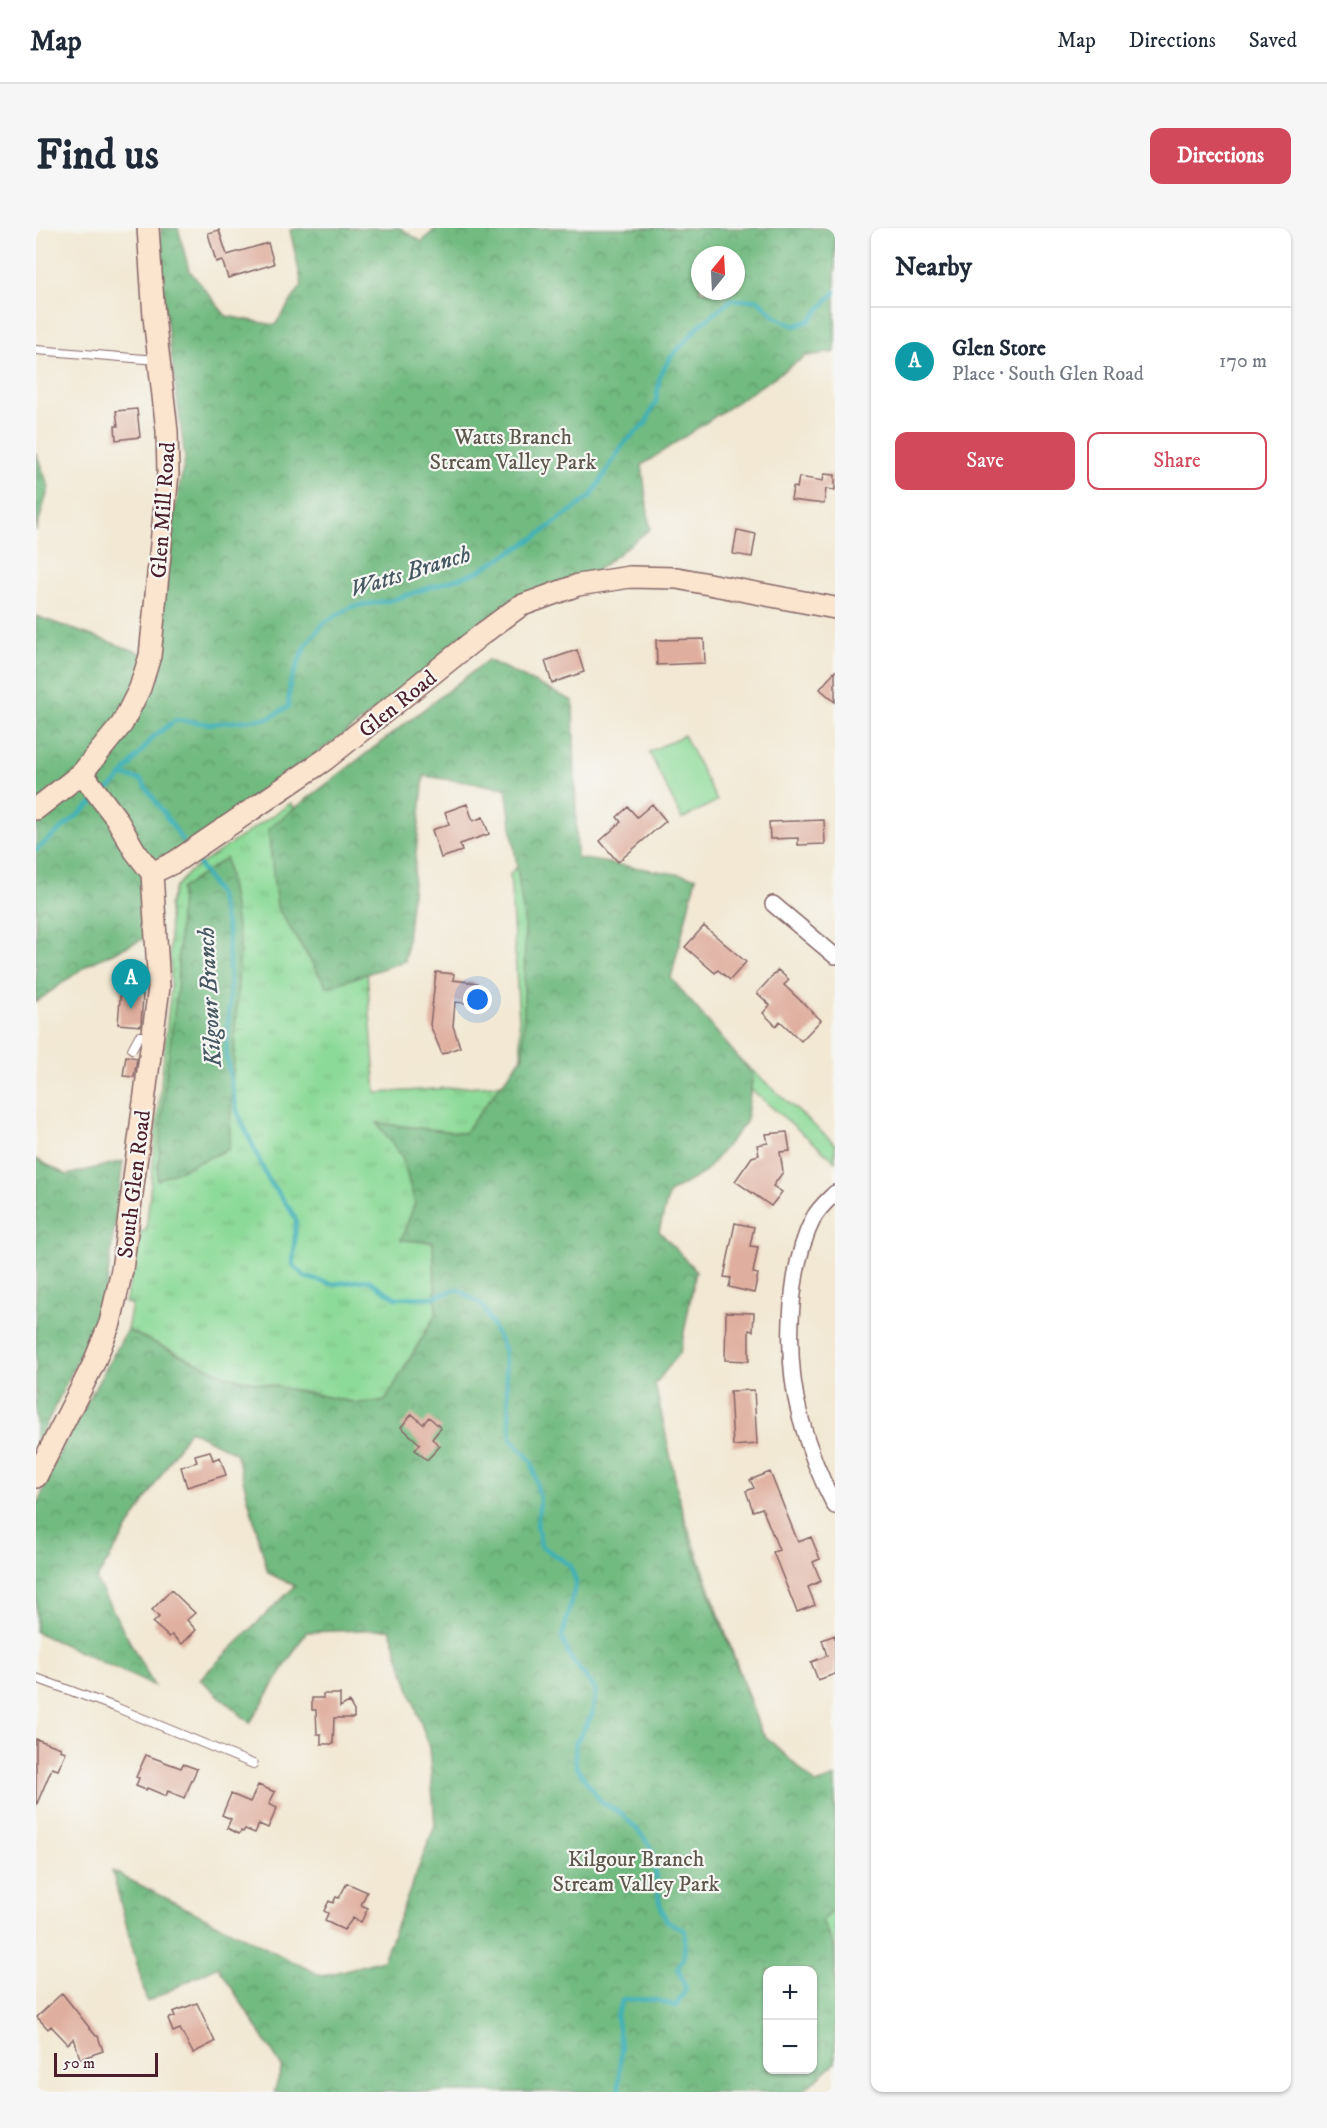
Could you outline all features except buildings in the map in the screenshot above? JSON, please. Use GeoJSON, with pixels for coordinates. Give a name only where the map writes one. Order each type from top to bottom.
{"type":"FeatureCollection","features":[{"type":"Feature","properties":{"kind":"main road","name":"Glen Mill Road"},"geometry":{"type":"LineString","coordinates":[[87,780],[122,724],[140,688],[150,656],[168,473],[167,431],[150,274],[148,228]]}},
{"type":"Feature","properties":{"kind":"main road","name":"Glen Road"},"geometry":{"type":"LineString","coordinates":[[152,873],[175,862],[326,759],[520,606],[578,585],[630,577],[677,578],[835,608]]}},
{"type":"Feature","properties":{"kind":"main road"},"geometry":{"type":"LineString","coordinates":[[36,809],[87,780],[116,818],[135,851],[152,873]]}},
{"type":"Feature","properties":{"kind":"main road","name":"South Glen Road"},"geometry":{"type":"LineString","coordinates":[[37,1472],[93,1365],[110,1323],[122,1270],[159,987],[152,873]]}},
{"type":"Feature","properties":{"kind":"street"},"geometry":{"type":"LineString","coordinates":[[773,904],[835,956]]}},
{"type":"Feature","properties":{"kind":"street"},"geometry":{"type":"LineString","coordinates":[[835,1193],[815,1216],[797,1262],[790,1317],[794,1386],[800,1416],[825,1486],[835,1506]]}},
{"type":"Feature","properties":{"kind":"lane"},"geometry":{"type":"LineString","coordinates":[[36,350],[159,360]]}},
{"type":"Feature","properties":{"kind":"lane"},"geometry":{"type":"LineString","coordinates":[[132,1049],[139,1036],[152,1035]]}},
{"type":"Feature","properties":{"kind":"lane"},"geometry":{"type":"LineString","coordinates":[[36,1678],[135,1715],[253,1764]]}},
{"type":"Feature","properties":{"kind":"green space","name":"Watts Branch Stream Valley Park"},"geometry":{"type":"Polygon","coordinates":[[[161,228],[178,228],[189,270],[226,316],[275,325],[302,285],[290,230],[400,228],[422,242],[436,228],[835,228],[835,352],[806,356],[642,465],[650,529],[578,585],[520,606],[152,873],[156,933],[89,964],[36,1002],[36,616],[149,656],[155,608],[185,459],[159,263],[161,228]]]}},
{"type":"Feature","properties":{"kind":"green space"},"geometry":{"type":"Polygon","coordinates":[[[36,453],[49,487],[36,531],[36,453]]]}},
{"type":"Feature","properties":{"kind":"green space"},"geometry":{"type":"Polygon","coordinates":[[[488,660],[573,701],[577,858],[696,877],[671,978],[753,1075],[746,1122],[704,1173],[669,1193],[659,1231],[696,1271],[680,1353],[655,1384],[686,1529],[761,1732],[816,1784],[835,1777],[835,1907],[822,1921],[835,1949],[835,2063],[802,2092],[274,2092],[282,2067],[218,1966],[147,2002],[112,1871],[322,1976],[383,1960],[435,1825],[429,1748],[390,1629],[306,1632],[250,1723],[200,1679],[295,1586],[268,1573],[236,1453],[189,1430],[96,1580],[154,1686],[36,1632],[36,1508],[58,1455],[127,1330],[226,1376],[357,1403],[385,1401],[436,1314],[433,1242],[401,1240],[415,1203],[402,1157],[377,1123],[464,1133],[523,1056],[525,926],[506,788],[424,776],[405,961],[327,987],[277,907],[268,829],[488,660]]]}},
{"type":"Feature","properties":{"kind":"green space"},"geometry":{"type":"Polygon","coordinates":[[[684,735],[717,801],[682,819],[649,752],[684,735]]]}},
{"type":"Feature","properties":{"kind":"green space","name":"Kilgour Branch Stream Valley Park"},"geometry":{"type":"Polygon","coordinates":[[[291,803],[362,905],[376,1093],[523,1083],[510,874],[520,864],[835,1144],[835,1161],[748,1087],[674,1177],[633,1296],[673,1485],[787,1805],[835,1788],[835,2032],[817,1983],[817,1966],[763,1966],[763,2074],[769,2074],[771,2092],[472,1843],[419,1343],[385,1402],[357,1403],[226,1376],[127,1330],[132,1304],[125,1303],[141,1231],[146,1231],[171,988],[169,906],[175,888],[189,872],[291,803]]]}},
{"type":"Feature","properties":{"kind":"green space"},"geometry":{"type":"Polygon","coordinates":[[[226,858],[240,945],[229,1149],[157,1180],[164,1091],[177,990],[181,889],[226,858]]]}},
{"type":"Feature","properties":{"kind":"green space"},"geometry":{"type":"Polygon","coordinates":[[[36,1159],[67,1175],[123,1161],[104,1306],[36,1445],[36,1159]]]}},
{"type":"Feature","properties":{"kind":"waterway","name":"Watts Branch"},"geometry":{"type":"LineString","coordinates":[[105,792],[116,783],[153,737],[176,720],[211,724],[269,718],[288,707],[290,683],[306,645],[325,622],[351,607],[392,600],[477,572],[536,537],[591,496],[624,443],[646,423],[656,401],[660,376],[670,358],[700,325],[731,300],[758,300],[776,317],[794,326],[809,321],[835,292]]}},
{"type":"Feature","properties":{"kind":"waterway","name":"Kilgour Branch"},"geometry":{"type":"LineString","coordinates":[[121,775],[141,780],[183,841]]}},
{"type":"Feature","properties":{"kind":"waterway","name":"Watts Branch"},"geometry":{"type":"LineString","coordinates":[[36,850],[96,800]]}},
{"type":"Feature","properties":{"kind":"waterway","name":"Kilgour Branch"},"geometry":{"type":"LineString","coordinates":[[196,860],[218,894],[228,932],[230,990],[226,1055],[237,1111],[268,1179],[296,1220],[293,1265],[305,1277],[332,1284],[368,1280],[396,1298],[433,1297],[458,1289],[483,1306],[504,1349],[511,1439],[532,1462],[540,1500],[537,1525],[541,1546],[570,1565],[576,1582],[562,1638],[569,1656],[596,1690],[592,1715],[575,1744],[576,1766],[600,1801],[623,1815],[653,1851],[659,1901],[666,1920],[685,1931],[684,1956],[678,1968],[686,1989],[676,2006],[656,2000],[623,1999],[616,2016],[621,2045],[619,2087],[621,2092]]}},
{"type":"Feature","properties":{"kind":"place","name":"Glen Store"},"geometry":{"type":"Point","coordinates":[131,1009]}}]}
